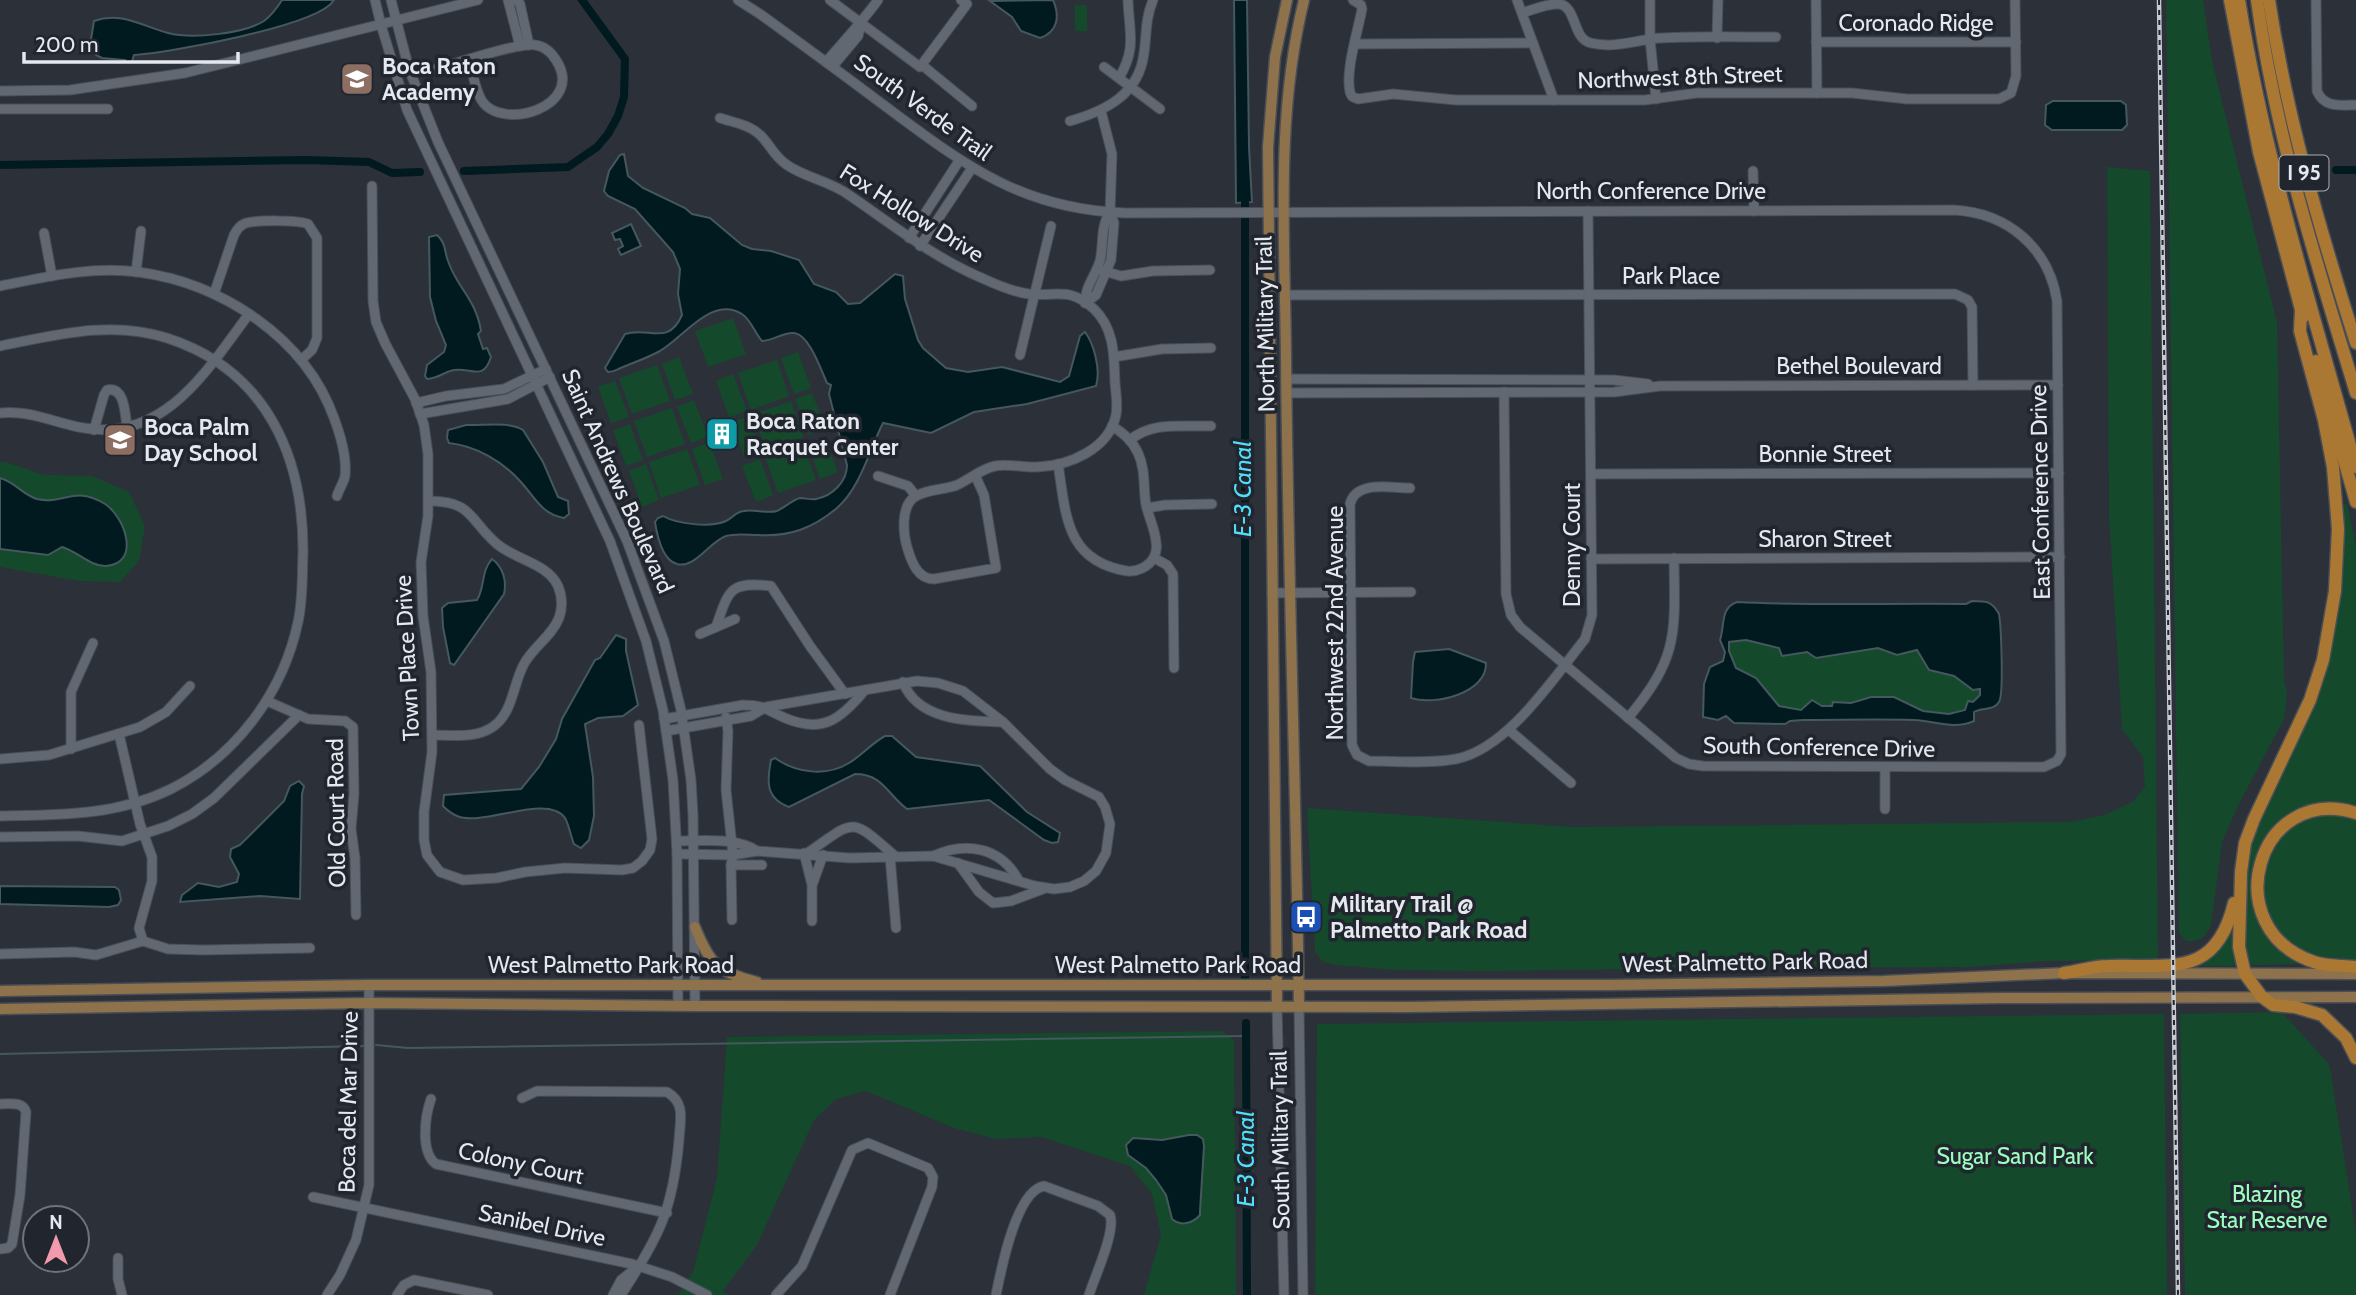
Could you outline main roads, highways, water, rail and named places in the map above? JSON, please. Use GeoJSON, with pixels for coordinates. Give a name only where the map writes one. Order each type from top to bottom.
{"type":"FeatureCollection","features":[{"type":"Feature","properties":{"kind":"highway","name":"I 95"},"geometry":{"type":"LineString","coordinates":[[2230,0],[2253,126],[2271,202],[2356,502]]}},
{"type":"Feature","properties":{"kind":"highway"},"geometry":{"type":"LineString","coordinates":[[2239,0],[2257,100],[2285,219],[2356,467]]}},
{"type":"Feature","properties":{"kind":"highway"},"geometry":{"type":"LineString","coordinates":[[2257,0],[2267,62],[2292,170],[2356,393]]}},
{"type":"Feature","properties":{"kind":"highway","name":"I 95"},"geometry":{"type":"LineString","coordinates":[[2269,0],[2301,162],[2356,343]]}},
{"type":"Feature","properties":{"kind":"highway"},"geometry":{"type":"LineString","coordinates":[[2064,973],[2104,966],[2181,965],[2199,958],[2212,948],[2226,928],[2250,830],[2317,680],[2334,599],[2338,550],[2335,477],[2324,420],[2300,331],[2301,310]]}},
{"type":"Feature","properties":{"kind":"highway"},"geometry":{"type":"LineString","coordinates":[[2356,813],[2336,809],[2322,810],[2308,813],[2287,824],[2275,834],[2263,853],[2258,867],[2256,888],[2266,924],[2274,936],[2291,951],[2319,964],[2356,967]]}},
{"type":"Feature","properties":{"kind":"highway"},"geometry":{"type":"LineString","coordinates":[[2241,872],[2239,938],[2245,974],[2262,997],[2273,1005],[2295,1007],[2322,1016],[2339,1029],[2356,1058]]}},
{"type":"Feature","properties":{"kind":"main road","name":"North Military Trail"},"geometry":{"type":"LineString","coordinates":[[1277,985],[1271,374],[1264,211],[1271,89],[1287,0]]}},
{"type":"Feature","properties":{"kind":"main road","name":"North Military Trail"},"geometry":{"type":"LineString","coordinates":[[1298,985],[1286,393],[1284,133],[1287,92],[1304,0]]}},
{"type":"Feature","properties":{"kind":"main road"},"geometry":{"type":"LineString","coordinates":[[1271,374],[1286,393]]}},
{"type":"Feature","properties":{"kind":"main road"},"geometry":{"type":"LineString","coordinates":[[695,927],[706,954],[718,968],[731,975],[774,986]]}},
{"type":"Feature","properties":{"kind":"main road","name":"West Palmetto Park Road"},"geometry":{"type":"LineString","coordinates":[[0,991],[369,985],[1744,983],[1883,981],[2064,973],[2356,974]]}},
{"type":"Feature","properties":{"kind":"main road"},"geometry":{"type":"LineString","coordinates":[[1744,983],[1744,1002]]}},
{"type":"Feature","properties":{"kind":"main road","name":"South Military Trail"},"geometry":{"type":"LineString","coordinates":[[1277,985],[1277,1007]]}},
{"type":"Feature","properties":{"kind":"main road","name":"South Military Trail"},"geometry":{"type":"LineString","coordinates":[[1298,985],[1299,1007]]}},
{"type":"Feature","properties":{"kind":"main road"},"geometry":{"type":"LineString","coordinates":[[984,986],[984,1006]]}},
{"type":"Feature","properties":{"kind":"main road","name":"West Palmetto Park Road"},"geometry":{"type":"LineString","coordinates":[[0,1009],[369,1003],[1299,1007],[2356,997]]}},
{"type":"Feature","properties":{"kind":"water"},"geometry":{"type":"Polygon","coordinates":[[[282,0],[334,0],[322,10],[273,28],[208,44],[134,55],[132,62],[96,55],[91,39],[94,21],[104,18],[131,21],[178,35],[231,32],[264,21],[282,0]]]}},
{"type":"Feature","properties":{"kind":"water"},"geometry":{"type":"Polygon","coordinates":[[[1053,0],[1056,23],[1051,32],[1040,38],[1021,31],[1012,17],[990,1],[1053,0]]]}},
{"type":"Feature","properties":{"kind":"water"},"geometry":{"type":"Polygon","coordinates":[[[1234,0],[1247,0],[1252,202],[1236,203],[1234,0]]]}},
{"type":"Feature","properties":{"kind":"water"},"geometry":{"type":"Polygon","coordinates":[[[2053,101],[2121,101],[2126,105],[2127,125],[2122,130],[2052,130],[2045,125],[2046,105],[2053,101]]]}},
{"type":"Feature","properties":{"kind":"water"},"geometry":{"type":"Polygon","coordinates":[[[624,154],[628,176],[643,188],[692,214],[710,218],[742,245],[799,260],[814,284],[836,292],[848,304],[860,303],[895,274],[903,276],[905,299],[918,340],[923,348],[946,368],[968,372],[1002,367],[1060,382],[1069,376],[1080,336],[1085,332],[1096,358],[1096,386],[1027,404],[974,412],[931,433],[883,423],[852,490],[837,508],[819,521],[791,533],[726,536],[690,562],[672,562],[659,540],[655,522],[658,518],[663,516],[703,525],[726,521],[741,512],[777,511],[800,498],[816,499],[833,491],[844,477],[847,465],[829,394],[831,385],[827,383],[805,339],[799,335],[790,333],[762,341],[742,314],[730,309],[719,310],[697,321],[654,354],[612,372],[605,368],[625,334],[664,333],[676,325],[682,315],[678,294],[680,269],[673,252],[635,209],[608,196],[604,191],[609,171],[620,155],[624,154]]]}},
{"type":"Feature","properties":{"kind":"water"},"geometry":{"type":"Polygon","coordinates":[[[631,224],[641,246],[621,255],[618,249],[623,246],[620,239],[615,240],[612,233],[631,224]]]}},
{"type":"Feature","properties":{"kind":"water"},"geometry":{"type":"Polygon","coordinates":[[[437,235],[452,270],[475,310],[483,349],[487,348],[491,357],[488,365],[480,371],[454,370],[427,379],[427,365],[444,352],[446,345],[430,297],[429,237],[437,235]]]}},
{"type":"Feature","properties":{"kind":"water"},"geometry":{"type":"Polygon","coordinates":[[[466,425],[503,425],[523,430],[543,462],[558,497],[568,501],[569,514],[564,518],[544,509],[513,474],[497,461],[469,447],[449,443],[448,430],[466,425]]]}},
{"type":"Feature","properties":{"kind":"water"},"geometry":{"type":"Polygon","coordinates":[[[0,478],[37,499],[86,496],[105,504],[123,528],[127,548],[124,557],[117,563],[100,566],[62,547],[48,555],[0,549],[0,478]]]}},
{"type":"Feature","properties":{"kind":"water"},"geometry":{"type":"Polygon","coordinates":[[[492,559],[503,575],[504,594],[454,665],[450,663],[442,608],[448,603],[477,600],[486,569],[492,559]]]}},
{"type":"Feature","properties":{"kind":"water"},"geometry":{"type":"Polygon","coordinates":[[[1977,601],[1991,604],[1999,614],[2001,631],[2001,696],[1994,707],[1974,712],[1974,721],[1959,725],[1914,720],[1803,720],[1785,724],[1734,723],[1726,716],[1718,720],[1703,717],[1704,684],[1710,667],[1723,661],[1725,652],[1720,640],[1725,613],[1737,602],[1966,604],[1977,601]],[[1746,640],[1729,642],[1729,651],[1736,668],[1756,678],[1779,706],[1801,710],[1812,700],[1822,706],[1832,706],[1833,702],[1851,703],[1871,697],[1894,697],[1923,711],[1949,714],[1965,710],[1968,701],[1973,702],[1980,695],[1980,689],[1973,690],[1954,676],[1929,670],[1917,650],[1897,655],[1878,648],[1816,658],[1807,652],[1782,656],[1779,648],[1746,640]]]}},
{"type":"Feature","properties":{"kind":"water"},"geometry":{"type":"Polygon","coordinates":[[[616,635],[626,639],[626,651],[638,705],[623,716],[598,718],[585,724],[593,777],[594,816],[589,840],[581,848],[574,844],[565,818],[556,811],[530,809],[468,818],[455,815],[443,806],[444,795],[521,789],[539,767],[556,739],[562,719],[595,660],[600,658],[616,635]]]}},
{"type":"Feature","properties":{"kind":"water"},"geometry":{"type":"Polygon","coordinates":[[[1449,649],[1486,663],[1478,682],[1458,695],[1446,698],[1411,698],[1415,652],[1449,649]]]}},
{"type":"Feature","properties":{"kind":"water"},"geometry":{"type":"Polygon","coordinates":[[[885,736],[892,736],[916,757],[980,766],[1027,812],[1060,833],[1058,842],[1044,840],[989,800],[907,809],[878,781],[864,775],[855,774],[789,807],[772,794],[769,782],[771,760],[775,758],[802,770],[831,770],[849,763],[885,736]]]}},
{"type":"Feature","properties":{"kind":"water"},"geometry":{"type":"Polygon","coordinates":[[[299,781],[304,786],[300,899],[260,896],[180,902],[182,895],[198,883],[219,887],[237,882],[239,874],[230,857],[231,849],[240,845],[284,801],[290,786],[299,781]]]}},
{"type":"Feature","properties":{"kind":"water"},"geometry":{"type":"Polygon","coordinates":[[[0,886],[115,887],[119,890],[121,900],[118,905],[109,907],[0,904],[0,886]]]}},
{"type":"Feature","properties":{"kind":"water"},"geometry":{"type":"Polygon","coordinates":[[[1197,1135],[1203,1139],[1204,1146],[1200,1215],[1183,1223],[1172,1219],[1166,1195],[1146,1168],[1128,1155],[1126,1145],[1133,1138],[1162,1140],[1197,1135]]]}},
{"type":"Feature","properties":{"kind":"waterway"},"geometry":{"type":"LineString","coordinates":[[464,171],[568,167],[597,147],[608,134],[624,97],[625,59],[582,0]]}},
{"type":"Feature","properties":{"kind":"waterway"},"geometry":{"type":"LineString","coordinates":[[0,165],[306,160],[369,162],[392,173],[420,172]]}},
{"type":"Feature","properties":{"kind":"waterway"},"geometry":{"type":"LineString","coordinates":[[2336,170],[2356,170]]}},
{"type":"Feature","properties":{"kind":"waterway","name":"E-3 Canal"},"geometry":{"type":"LineString","coordinates":[[1245,194],[1245,978]]}},
{"type":"Feature","properties":{"kind":"waterway","name":"E-3 Canal"},"geometry":{"type":"LineString","coordinates":[[1246,1023],[1247,1295]]}},
{"type":"Feature","properties":{"kind":"waterway"},"geometry":{"type":"LineString","coordinates":[[376,1045],[408,1048],[1246,1036]]}},
{"type":"Feature","properties":{"kind":"waterway"},"geometry":{"type":"LineString","coordinates":[[0,1054],[364,1046]]}},
{"type":"Feature","properties":{"kind":"railway"},"geometry":{"type":"LineString","coordinates":[[2159,0],[2178,1295]]}},
{"type":"Feature","properties":{"kind":"place","name":"Boca Raton Academy"},"geometry":{"type":"Point","coordinates":[357,79]}},
{"type":"Feature","properties":{"kind":"place","name":"Boca Raton Racquet Center"},"geometry":{"type":"Point","coordinates":[722,434]}},
{"type":"Feature","properties":{"kind":"place","name":"Boca Palm Day School"},"geometry":{"type":"Point","coordinates":[120,440]}},
{"type":"Feature","properties":{"kind":"place","name":"Military Trail @ Palmetto Park Road"},"geometry":{"type":"Point","coordinates":[1306,917]}},
{"type":"Feature","properties":{"kind":"park label","name":"Sugar Sand Park"},"geometry":{"type":"Point","coordinates":[2015,1156]}},
{"type":"Feature","properties":{"kind":"park label","name":"Blazing Star Reserve"},"geometry":{"type":"Point","coordinates":[2267,1207]}}]}
